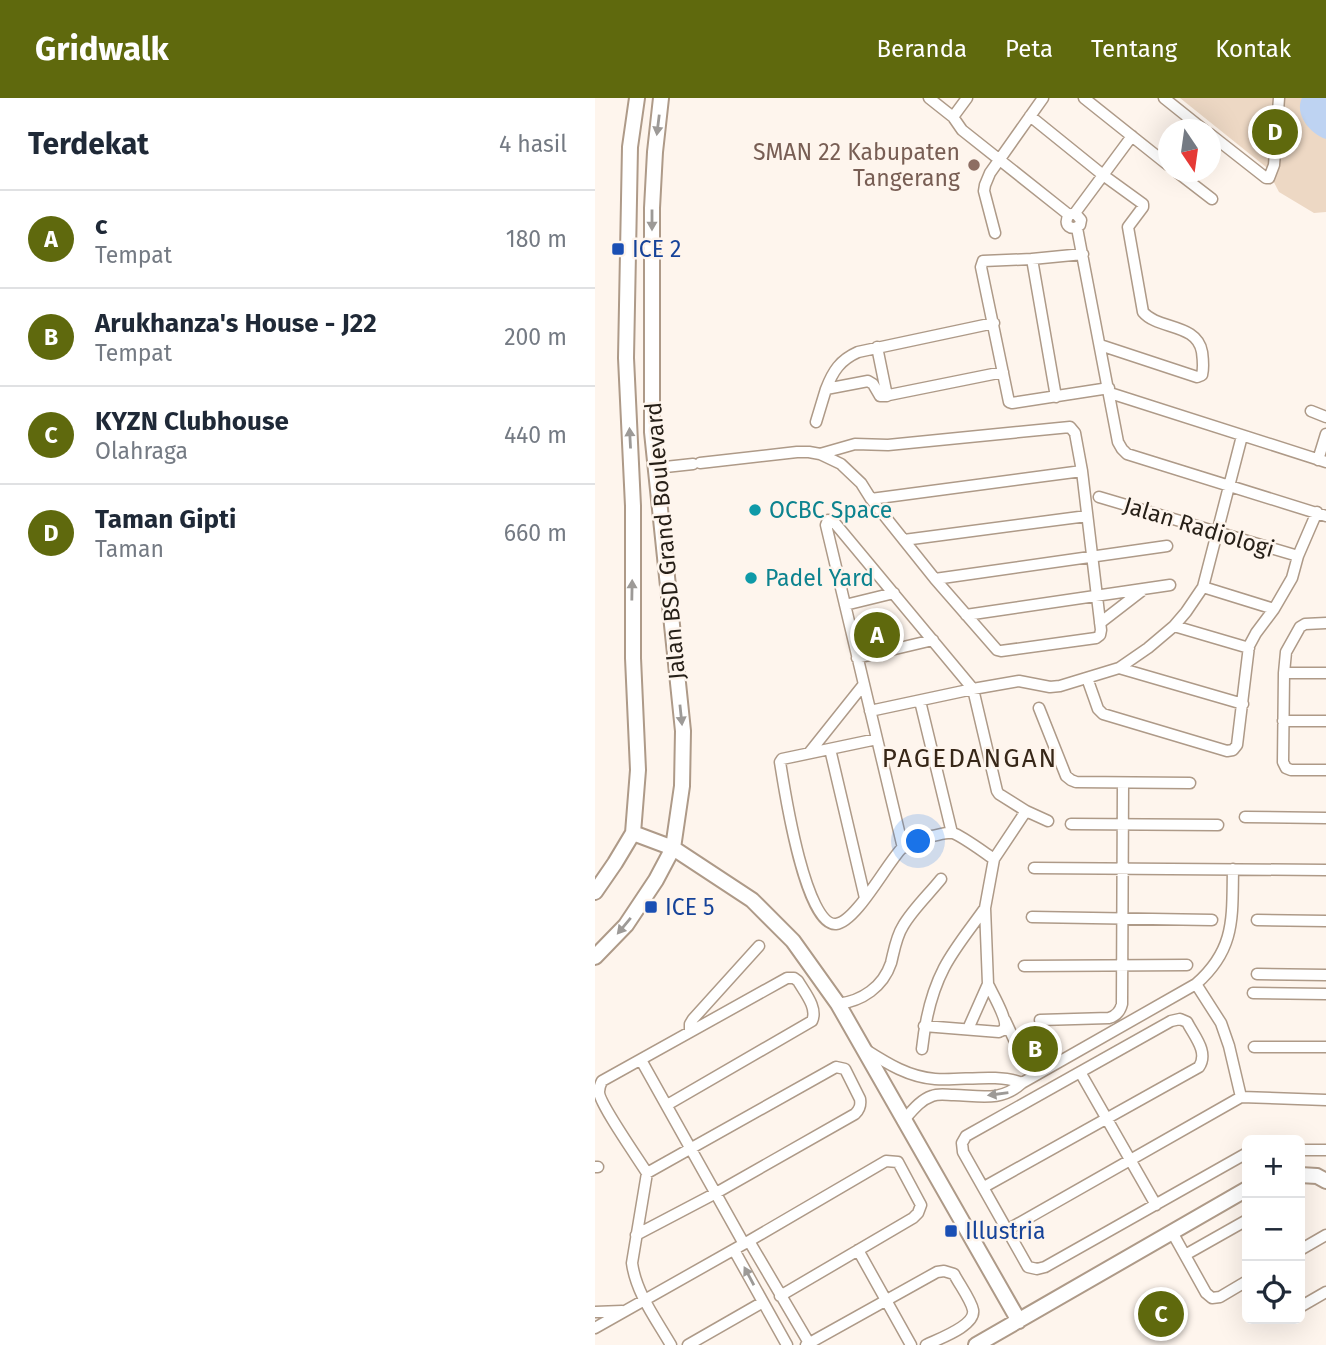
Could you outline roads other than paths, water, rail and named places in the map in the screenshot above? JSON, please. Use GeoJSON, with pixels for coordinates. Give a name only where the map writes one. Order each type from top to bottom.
{"type":"FeatureCollection","features":[{"type":"Feature","properties":{"kind":"main road","name":"Jalan BSD Grand Boulevard"},"geometry":{"type":"LineString","coordinates":[[595,892],[633,833],[638,770],[633,658],[633,506],[626,358],[630,147],[636,98]]}},
{"type":"Feature","properties":{"kind":"main road","name":"Jalan BSD Grand Boulevard"},"geometry":{"type":"LineString","coordinates":[[595,957],[626,925],[656,880],[673,848],[682,786],[683,731],[652,432],[652,208],[661,98]]}},
{"type":"Feature","properties":{"kind":"main road"},"geometry":{"type":"LineString","coordinates":[[630,147],[655,152]]}},
{"type":"Feature","properties":{"kind":"main road"},"geometry":{"type":"LineString","coordinates":[[626,358],[651,359]]}},
{"type":"Feature","properties":{"kind":"main road"},"geometry":{"type":"LineString","coordinates":[[633,833],[673,848],[752,900],[793,941],[838,1004],[1019,1321]]}},
{"type":"Feature","properties":{"kind":"main road"},"geometry":{"type":"LineString","coordinates":[[1305,1175],[1317,1176],[1326,1181]]}},
{"type":"Feature","properties":{"kind":"main road"},"geometry":{"type":"LineString","coordinates":[[976,1345],[1242,1192]]}},
{"type":"Feature","properties":{"kind":"street"},"geometry":{"type":"LineString","coordinates":[[929,98],[953,117],[962,130],[1081,220],[1077,228],[1118,442],[1122,449],[1127,454],[1321,514],[1298,556],[1292,578],[1249,648],[1237,745],[1233,750],[1227,751],[1103,714],[1098,709],[1087,678]]}},
{"type":"Feature","properties":{"kind":"street"},"geometry":{"type":"LineString","coordinates":[[953,117],[967,98]]}},
{"type":"Feature","properties":{"kind":"street"},"geometry":{"type":"LineString","coordinates":[[995,233],[984,188],[990,173],[1043,98]]}},
{"type":"Feature","properties":{"kind":"street"},"geometry":{"type":"LineString","coordinates":[[1084,98],[1158,157]]}},
{"type":"Feature","properties":{"kind":"street"},"geometry":{"type":"LineString","coordinates":[[1164,98],[1190,119]]}},
{"type":"Feature","properties":{"kind":"street"},"geometry":{"type":"LineString","coordinates":[[1221,143],[1269,178],[1274,165],[1279,98]]}},
{"type":"Feature","properties":{"kind":"street"},"geometry":{"type":"LineString","coordinates":[[1030,116],[1143,205],[1128,227],[1143,312],[1147,317],[1195,336],[1201,346],[1202,375],[1197,377],[1100,345]]}},
{"type":"Feature","properties":{"kind":"street"},"geometry":{"type":"LineString","coordinates":[[1072,214],[1132,136]]}},
{"type":"Feature","properties":{"kind":"street"},"geometry":{"type":"LineString","coordinates":[[1190,182],[1212,199]]}},
{"type":"Feature","properties":{"kind":"street"},"geometry":{"type":"LineString","coordinates":[[1083,254],[982,263],[1008,399],[1012,403],[1109,391],[1322,461],[1326,434]]}},
{"type":"Feature","properties":{"kind":"street"},"geometry":{"type":"LineString","coordinates":[[1032,259],[1056,397]]}},
{"type":"Feature","properties":{"kind":"street"},"geometry":{"type":"LineString","coordinates":[[816,422],[835,369],[848,357],[877,347],[994,323]]}},
{"type":"Feature","properties":{"kind":"street"},"geometry":{"type":"LineString","coordinates":[[877,347],[887,396]]}},
{"type":"Feature","properties":{"kind":"street"},"geometry":{"type":"LineString","coordinates":[[827,389],[868,381],[880,396],[887,396],[1003,372]]}},
{"type":"Feature","properties":{"kind":"street"},"geometry":{"type":"LineString","coordinates":[[1311,411],[1326,417]]}},
{"type":"Feature","properties":{"kind":"street"},"geometry":{"type":"LineString","coordinates":[[656,468],[797,452],[820,454],[855,444],[888,445],[1067,426],[1076,433],[1082,471],[1100,635],[1096,638],[1001,651],[993,646],[935,579],[861,483],[847,469],[820,454]]}},
{"type":"Feature","properties":{"kind":"street"},"geometry":{"type":"LineString","coordinates":[[870,711],[1019,681],[1050,687],[1061,686],[1119,668],[1148,648],[1174,626],[1203,587],[1242,436]]}},
{"type":"Feature","properties":{"kind":"street"},"geometry":{"type":"LineString","coordinates":[[871,499],[1082,471]]}},
{"type":"Feature","properties":{"kind":"street","name":"Jalan Radiologi"},"geometry":{"type":"LineString","coordinates":[[1099,497],[1298,556]]}},
{"type":"Feature","properties":{"kind":"street"},"geometry":{"type":"LineString","coordinates":[[904,540],[1087,516]]}},
{"type":"Feature","properties":{"kind":"street"},"geometry":{"type":"LineString","coordinates":[[903,848],[826,525],[828,520],[834,522],[972,689],[999,794],[1048,821]]}},
{"type":"Feature","properties":{"kind":"street"},"geometry":{"type":"LineString","coordinates":[[935,579],[1167,546]]}},
{"type":"Feature","properties":{"kind":"street"},"geometry":{"type":"LineString","coordinates":[[966,615],[1170,585]]}},
{"type":"Feature","properties":{"kind":"street"},"geometry":{"type":"LineString","coordinates":[[1203,587],[1274,609]]}},
{"type":"Feature","properties":{"kind":"street"},"geometry":{"type":"LineString","coordinates":[[1100,623],[1145,589]]}},
{"type":"Feature","properties":{"kind":"street"},"geometry":{"type":"LineString","coordinates":[[845,605],[894,593]]}},
{"type":"Feature","properties":{"kind":"street"},"geometry":{"type":"LineString","coordinates":[[1326,623],[1309,623],[1300,627],[1286,652],[1283,673],[1283,762],[1286,768],[1291,770],[1326,771]]}},
{"type":"Feature","properties":{"kind":"street"},"geometry":{"type":"LineString","coordinates":[[1174,626],[1249,648]]}},
{"type":"Feature","properties":{"kind":"street"},"geometry":{"type":"LineString","coordinates":[[857,658],[933,640]]}},
{"type":"Feature","properties":{"kind":"street"},"geometry":{"type":"LineString","coordinates":[[1119,668],[1243,705]]}},
{"type":"Feature","properties":{"kind":"street"},"geometry":{"type":"LineString","coordinates":[[1283,673],[1326,673]]}},
{"type":"Feature","properties":{"kind":"street"},"geometry":{"type":"LineString","coordinates":[[809,753],[864,684]]}},
{"type":"Feature","properties":{"kind":"street"},"geometry":{"type":"LineString","coordinates":[[921,701],[952,833]]}},
{"type":"Feature","properties":{"kind":"street"},"geometry":{"type":"LineString","coordinates":[[1039,708],[1066,776],[1071,780],[1190,783]]}},
{"type":"Feature","properties":{"kind":"street"},"geometry":{"type":"LineString","coordinates":[[1283,721],[1326,721]]}},
{"type":"Feature","properties":{"kind":"street"},"geometry":{"type":"LineString","coordinates":[[877,739],[782,759],[780,762],[786,804],[807,887],[825,920],[836,924],[848,918],[903,848],[913,842],[952,833],[994,859]]}},
{"type":"Feature","properties":{"kind":"street"},"geometry":{"type":"LineString","coordinates":[[830,749],[865,898]]}},
{"type":"Feature","properties":{"kind":"street"},"geometry":{"type":"LineString","coordinates":[[1039,1020],[1109,1018],[1118,1014],[1122,1004],[1123,783]]}},
{"type":"Feature","properties":{"kind":"street"},"geometry":{"type":"LineString","coordinates":[[1024,1061],[988,984],[985,908],[994,859],[1026,811]]}},
{"type":"Feature","properties":{"kind":"street"},"geometry":{"type":"LineString","coordinates":[[1245,817],[1326,818]]}},
{"type":"Feature","properties":{"kind":"street"},"geometry":{"type":"LineString","coordinates":[[1071,824],[1218,825]]}},
{"type":"Feature","properties":{"kind":"street"},"geometry":{"type":"LineString","coordinates":[[1034,868],[1326,870]]}},
{"type":"Feature","properties":{"kind":"street"},"geometry":{"type":"LineString","coordinates":[[903,1121],[924,1099],[936,1094],[1000,1097],[1013,1092],[1022,1083],[1196,984],[1215,964],[1229,935],[1232,921],[1233,869]]}},
{"type":"Feature","properties":{"kind":"street"},"geometry":{"type":"LineString","coordinates":[[838,1004],[862,998],[884,979],[903,925],[941,879]]}},
{"type":"Feature","properties":{"kind":"street"},"geometry":{"type":"LineString","coordinates":[[922,1049],[930,1001],[944,968],[985,908]]}},
{"type":"Feature","properties":{"kind":"street"},"geometry":{"type":"LineString","coordinates":[[1032,917],[1212,920]]}},
{"type":"Feature","properties":{"kind":"street"},"geometry":{"type":"LineString","coordinates":[[1257,920],[1326,921]]}},
{"type":"Feature","properties":{"kind":"street"},"geometry":{"type":"LineString","coordinates":[[690,1031],[693,1019],[759,946]]}},
{"type":"Feature","properties":{"kind":"street"},"geometry":{"type":"LineString","coordinates":[[1024,966],[1187,965]]}},
{"type":"Feature","properties":{"kind":"street"},"geometry":{"type":"LineString","coordinates":[[1257,974],[1326,975]]}},
{"type":"Feature","properties":{"kind":"street"},"geometry":{"type":"LineString","coordinates":[[667,1105],[815,1017],[815,1011],[798,981],[787,978],[602,1081],[599,1088],[599,1094],[647,1173],[632,1263],[635,1282],[671,1345]]}},
{"type":"Feature","properties":{"kind":"street"},"geometry":{"type":"LineString","coordinates":[[968,1029],[988,984]]}},
{"type":"Feature","properties":{"kind":"street"},"geometry":{"type":"LineString","coordinates":[[1196,984],[1221,1023],[1241,1097]]}},
{"type":"Feature","properties":{"kind":"street"},"geometry":{"type":"LineString","coordinates":[[1253,993],[1326,994]]}},
{"type":"Feature","properties":{"kind":"street"},"geometry":{"type":"LineString","coordinates":[[984,1187],[1199,1067],[1203,1052],[1187,1023],[1180,1019],[1171,1021],[966,1136],[962,1143],[963,1152],[1028,1267],[1037,1269],[1045,1268],[1242,1156]]}},
{"type":"Feature","properties":{"kind":"street"},"geometry":{"type":"LineString","coordinates":[[924,1026],[999,1032],[1005,1027],[1005,1020]]}},
{"type":"Feature","properties":{"kind":"street"},"geometry":{"type":"LineString","coordinates":[[862,1047],[889,1065],[910,1074],[934,1079],[996,1079],[1022,1083]]}},
{"type":"Feature","properties":{"kind":"street"},"geometry":{"type":"LineString","coordinates":[[1254,1047],[1326,1047]]}},
{"type":"Feature","properties":{"kind":"street"},"geometry":{"type":"LineString","coordinates":[[641,1060],[743,1245],[763,1302],[787,1345]]}},
{"type":"Feature","properties":{"kind":"street"},"geometry":{"type":"LineString","coordinates":[[636,1235],[855,1114],[860,1108],[860,1099],[845,1069],[836,1067],[647,1173]]}},
{"type":"Feature","properties":{"kind":"street"},"geometry":{"type":"LineString","coordinates":[[1080,1072],[1156,1205]]}},
{"type":"Feature","properties":{"kind":"street"},"geometry":{"type":"LineString","coordinates":[[934,1079],[936,1094]]}},
{"type":"Feature","properties":{"kind":"street"},"geometry":{"type":"LineString","coordinates":[[1007,1230],[1241,1097],[1326,1100]]}},
{"type":"Feature","properties":{"kind":"street"},"geometry":{"type":"LineString","coordinates":[[1305,1150],[1326,1150]]}},
{"type":"Feature","properties":{"kind":"street"},"geometry":{"type":"LineString","coordinates":[[595,1328],[886,1161],[898,1162],[922,1205],[913,1219],[780,1296]]}},
{"type":"Feature","properties":{"kind":"street"},"geometry":{"type":"LineString","coordinates":[[1185,1255],[1242,1223]]}},
{"type":"Feature","properties":{"kind":"street"},"geometry":{"type":"LineString","coordinates":[[1172,1233],[1206,1293],[1212,1298],[1220,1297],[1242,1284]]}},
{"type":"Feature","properties":{"kind":"street"},"geometry":{"type":"LineString","coordinates":[[1305,1248],[1326,1235]]}},
{"type":"Feature","properties":{"kind":"street"},"geometry":{"type":"LineString","coordinates":[[743,1245],[780,1296],[807,1344],[937,1272],[954,1274],[973,1309],[973,1317],[967,1324],[926,1345]]}},
{"type":"Feature","properties":{"kind":"street"},"geometry":{"type":"LineString","coordinates":[[858,1250],[911,1345]]}},
{"type":"Feature","properties":{"kind":"street"},"geometry":{"type":"LineString","coordinates":[[1305,1304],[1326,1292]]}},
{"type":"Feature","properties":{"kind":"street"},"geometry":{"type":"LineString","coordinates":[[688,1345],[763,1302]]}},
{"type":"Feature","properties":{"kind":"street"},"geometry":{"type":"LineString","coordinates":[[595,1312],[625,1310]]}},
{"type":"Feature","properties":{"kind":"water"},"geometry":{"type":"Polygon","coordinates":[[[1302,98],[1326,98],[1326,139],[1314,133],[1305,123],[1300,110],[1302,98]]]}},
{"type":"Feature","properties":{"kind":"place","name":"Taman Gipti"},"geometry":{"type":"Point","coordinates":[1275,132]}},
{"type":"Feature","properties":{"kind":"place","name":"SMAN 22 Kabupaten Tangerang"},"geometry":{"type":"Point","coordinates":[974,165]}},
{"type":"Feature","properties":{"kind":"place","name":"ICE 2"},"geometry":{"type":"Point","coordinates":[618,249]}},
{"type":"Feature","properties":{"kind":"place","name":"OCBC Space"},"geometry":{"type":"Point","coordinates":[755,510]}},
{"type":"Feature","properties":{"kind":"place","name":"Padel Yard"},"geometry":{"type":"Point","coordinates":[751,578]}},
{"type":"Feature","properties":{"kind":"place","name":"c"},"geometry":{"type":"Point","coordinates":[877,635]}},
{"type":"Feature","properties":{"kind":"place","name":"ICE 5"},"geometry":{"type":"Point","coordinates":[651,907]}},
{"type":"Feature","properties":{"kind":"place","name":"Arukhanza's House - J22"},"geometry":{"type":"Point","coordinates":[1035,1049]}},
{"type":"Feature","properties":{"kind":"place","name":"Illustria"},"geometry":{"type":"Point","coordinates":[951,1231]}},
{"type":"Feature","properties":{"kind":"place","name":"KYZN Clubhouse"},"geometry":{"type":"Point","coordinates":[1161,1314]}},
{"type":"Feature","properties":{"kind":"district","name":"PAGEDANGAN"},"geometry":{"type":"Point","coordinates":[970,758]}}]}
